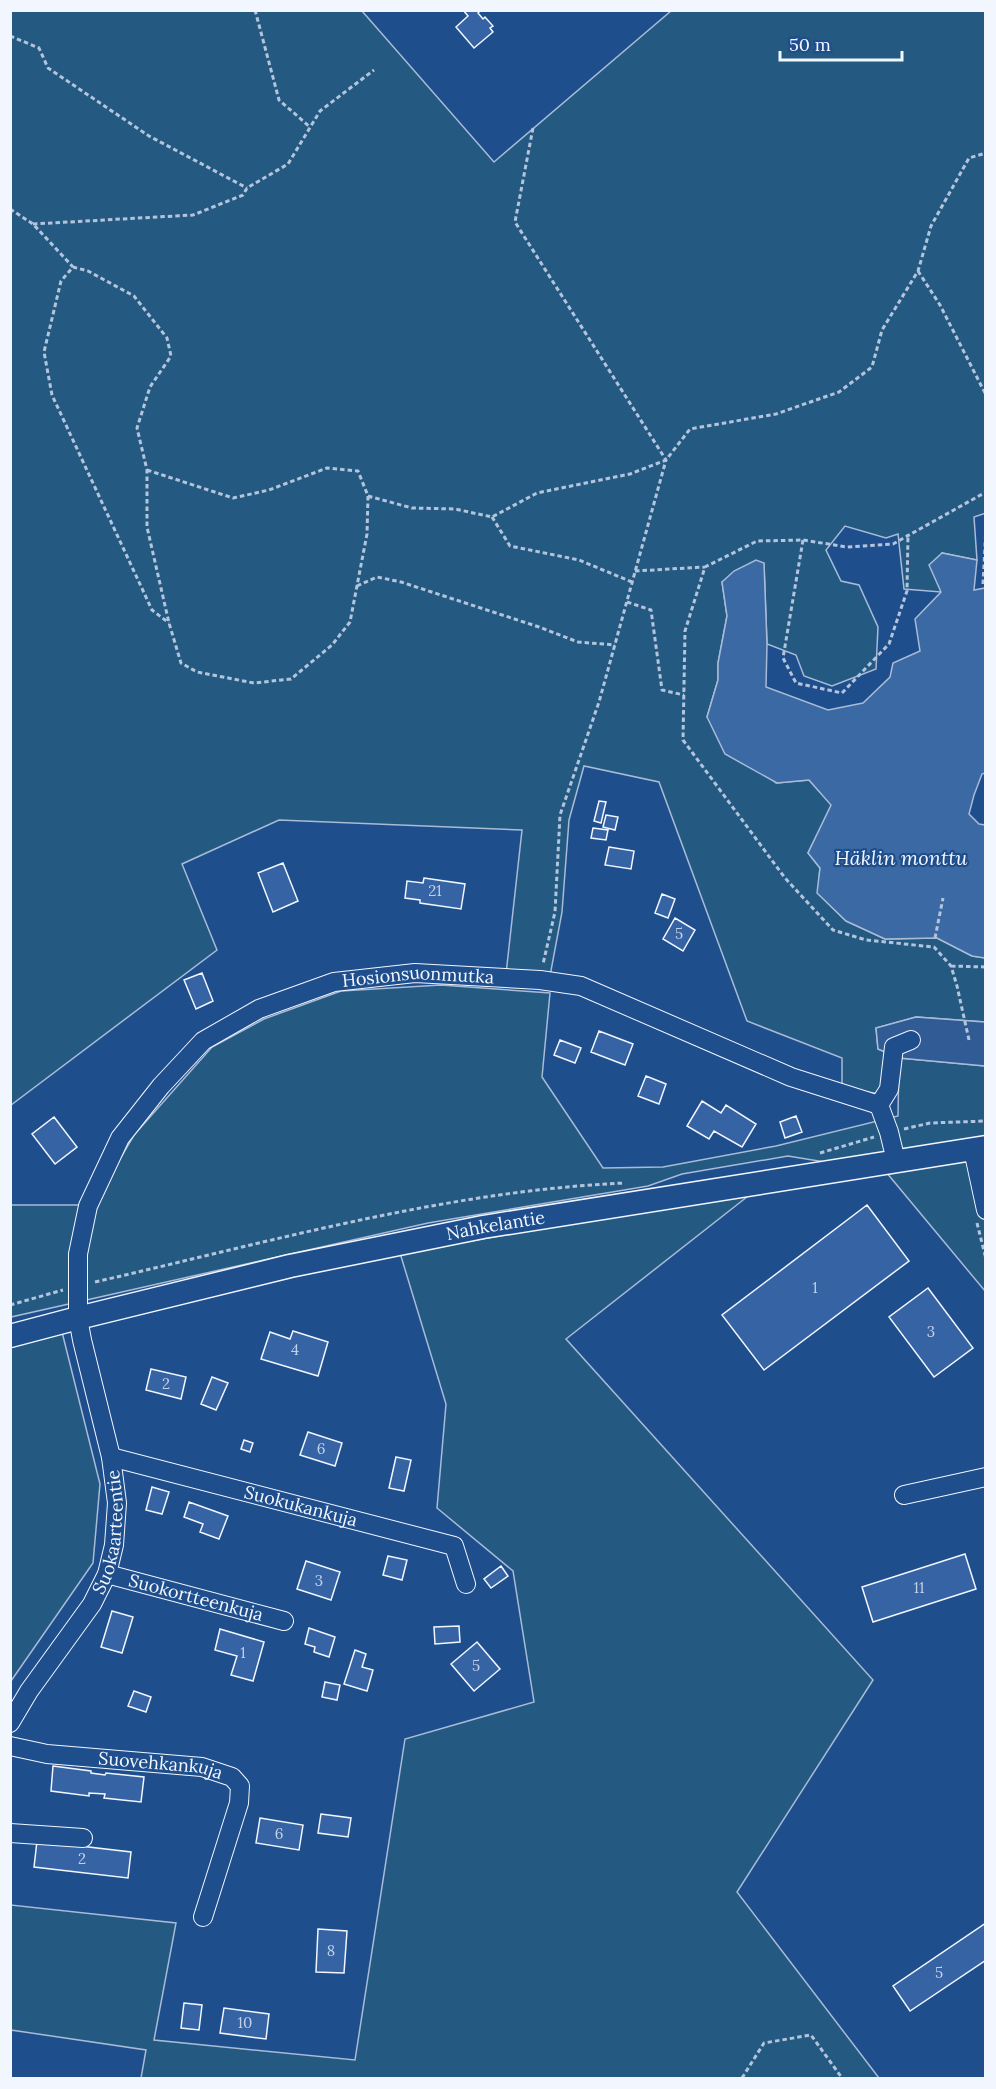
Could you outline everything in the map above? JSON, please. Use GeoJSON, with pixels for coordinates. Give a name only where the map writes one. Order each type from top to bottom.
{"type":"FeatureCollection","features":[{"type":"Feature","properties":{"kind":"main road","name":"Nahkelantie"},"geometry":{"type":"LineString","coordinates":[[10,1336],[290,1266],[483,1227],[979,1148]]}},
{"type":"Feature","properties":{"kind":"street","name":"Hosionsuonmutka"},"geometry":{"type":"LineString","coordinates":[[78,1318],[78,1254],[88,1206],[120,1137],[161,1086],[203,1041],[260,1009],[334,982],[415,973],[540,980],[581,986],[791,1077],[879,1105]]}},
{"type":"Feature","properties":{"kind":"street"},"geometry":{"type":"LineString","coordinates":[[896,1161],[879,1105],[889,1089],[894,1047],[911,1040]]}},
{"type":"Feature","properties":{"kind":"street"},"geometry":{"type":"LineString","coordinates":[[979,1148],[986,1210]]}},
{"type":"Feature","properties":{"kind":"street","name":"Suokaarteentie"},"geometry":{"type":"LineString","coordinates":[[10,1723],[29,1691],[92,1604],[107,1574],[114,1545],[117,1503],[111,1457],[78,1318]]}},
{"type":"Feature","properties":{"kind":"street","name":"Suokukankuja"},"geometry":{"type":"LineString","coordinates":[[111,1457],[454,1546],[466,1584]]}},
{"type":"Feature","properties":{"kind":"street"},"geometry":{"type":"LineString","coordinates":[[904,1495],[986,1477]]}},
{"type":"Feature","properties":{"kind":"street","name":"Suokortteenkuja"},"geometry":{"type":"LineString","coordinates":[[107,1574],[284,1622]]}},
{"type":"Feature","properties":{"kind":"street","name":"Suovehkankuja"},"geometry":{"type":"LineString","coordinates":[[10,1746],[47,1754],[202,1767],[232,1776],[240,1786],[239,1803],[203,1917]]}},
{"type":"Feature","properties":{"kind":"street"},"geometry":{"type":"LineString","coordinates":[[10,1833],[83,1838]]}},
{"type":"Feature","properties":{"kind":"path"},"geometry":{"type":"LineString","coordinates":[[255,10],[279,100],[310,127]]}},
{"type":"Feature","properties":{"kind":"path"},"geometry":{"type":"LineString","coordinates":[[10,36],[39,48],[48,68],[149,136],[247,188]]}},
{"type":"Feature","properties":{"kind":"path"},"geometry":{"type":"LineString","coordinates":[[33,224],[193,215],[243,195],[247,188],[288,164],[320,111],[374,70]]}},
{"type":"Feature","properties":{"kind":"path"},"geometry":{"type":"LineString","coordinates":[[533,128],[515,222],[666,460]]}},
{"type":"Feature","properties":{"kind":"path"},"geometry":{"type":"LineString","coordinates":[[540,980],[555,912],[560,815],[599,702],[666,460],[690,429],[776,414],[839,392],[872,367],[882,330],[918,271],[931,226],[969,158],[986,153]]}},
{"type":"Feature","properties":{"kind":"path"},"geometry":{"type":"LineString","coordinates":[[10,209],[33,224],[73,267],[88,272],[134,296],[167,338],[171,356],[150,387],[137,428],[147,470],[147,527],[169,623],[181,663],[198,672],[254,683],[291,679],[332,645],[350,622],[367,534],[368,496],[358,471],[327,468],[268,490],[234,498],[147,470]]}},
{"type":"Feature","properties":{"kind":"path"},"geometry":{"type":"LineString","coordinates":[[73,267],[61,281],[44,352],[52,395],[152,610],[169,623]]}},
{"type":"Feature","properties":{"kind":"path"},"geometry":{"type":"LineString","coordinates":[[918,271],[940,305],[986,395]]}},
{"type":"Feature","properties":{"kind":"path"},"geometry":{"type":"LineString","coordinates":[[368,496],[411,508],[454,509],[492,517],[537,493],[630,474],[666,460]]}},
{"type":"Feature","properties":{"kind":"path"},"geometry":{"type":"LineString","coordinates":[[635,571],[705,567],[757,541],[803,540],[847,547],[893,544],[986,492]]}},
{"type":"Feature","properties":{"kind":"path"},"geometry":{"type":"LineString","coordinates":[[492,517],[510,546],[579,560],[632,582]]}},
{"type":"Feature","properties":{"kind":"path"},"geometry":{"type":"LineString","coordinates":[[983,584],[986,527]]}},
{"type":"Feature","properties":{"kind":"path"},"geometry":{"type":"LineString","coordinates":[[803,540],[783,658],[796,683],[842,693],[889,644],[907,591],[908,534]]}},
{"type":"Feature","properties":{"kind":"path"},"geometry":{"type":"LineString","coordinates":[[705,567],[685,631],[683,740],[785,878],[833,930],[866,940],[934,947],[951,966],[969,1040]]}},
{"type":"Feature","properties":{"kind":"path"},"geometry":{"type":"LineString","coordinates":[[356,586],[377,577],[401,582],[578,642],[615,645]]}},
{"type":"Feature","properties":{"kind":"path"},"geometry":{"type":"LineString","coordinates":[[627,602],[651,610],[662,690],[684,695]]}},
{"type":"Feature","properties":{"kind":"path"},"geometry":{"type":"LineString","coordinates":[[935,938],[943,898]]}},
{"type":"Feature","properties":{"kind":"path"},"geometry":{"type":"LineString","coordinates":[[951,966],[986,967]]}},
{"type":"Feature","properties":{"kind":"path"},"geometry":{"type":"LineString","coordinates":[[742,2079],[764,2043],[811,2035],[842,2079]]}},
{"type":"Feature","properties":{"kind":"shaded area"},"geometry":{"type":"Polygon","coordinates":[[[11,11],[362,11],[494,162],[671,11],[985,11],[986,513],[974,517],[977,560],[942,553],[941,592],[904,589],[898,534],[886,538],[845,526],[826,550],[841,581],[859,585],[878,627],[876,669],[832,686],[804,676],[796,655],[767,644],[764,564],[722,582],[727,616],[718,663],[718,680],[707,717],[776,783],[809,780],[832,805],[808,853],[820,868],[818,893],[846,921],[885,939],[937,938],[972,956],[985,958],[985,1022],[916,1017],[876,1028],[878,1049],[888,1053],[880,1094],[842,1088],[842,1058],[747,1021],[659,782],[584,766],[569,820],[562,912],[550,976],[506,974],[522,830],[279,820],[182,864],[217,950],[11,1105],[11,11]]]}},
{"type":"Feature","properties":{"kind":"shaded area"},"geometry":{"type":"Polygon","coordinates":[[[441,985],[550,993],[542,1077],[603,1168],[663,1167],[776,1146],[898,1116],[899,1058],[985,1066],[985,1291],[886,1172],[788,1156],[682,1174],[648,1186],[428,1223],[11,1317],[11,1205],[93,1205],[134,1135],[212,1047],[264,1019],[341,991],[441,985]]]}},
{"type":"Feature","properties":{"kind":"shaded area"},"geometry":{"type":"Polygon","coordinates":[[[916,1017],[985,1022],[985,1066],[899,1058],[878,1049],[876,1028],[916,1017]]]}},
{"type":"Feature","properties":{"kind":"shaded area"},"geometry":{"type":"Polygon","coordinates":[[[752,1193],[566,1339],[873,1680],[737,1892],[879,2078],[141,2078],[146,2050],[11,2030],[11,1905],[176,1923],[154,2040],[355,2060],[405,1739],[534,1702],[513,1571],[437,1508],[446,1404],[400,1253],[752,1193]]]}},
{"type":"Feature","properties":{"kind":"shaded area"},"geometry":{"type":"Polygon","coordinates":[[[62,1332],[100,1484],[93,1563],[11,1681],[11,1347],[62,1332]]]}},
{"type":"Feature","properties":{"kind":"water","name":"Häklin monttu"},"geometry":{"type":"Polygon","coordinates":[[[942,553],[977,560],[974,590],[985,588],[985,773],[982,774],[969,814],[979,824],[985,825],[985,958],[972,956],[937,938],[885,939],[846,921],[817,893],[820,868],[808,853],[831,805],[809,780],[777,783],[725,754],[707,717],[718,680],[718,663],[727,616],[722,582],[734,571],[756,560],[764,563],[766,687],[828,710],[863,703],[890,677],[893,663],[920,651],[915,619],[941,592],[929,565],[942,553]]]}},
{"type":"Feature","properties":{"kind":"building"},"geometry":{"type":"Polygon","coordinates":[[[463,10],[481,10],[478,13],[493,26],[490,28],[493,32],[474,48],[456,27],[468,16],[463,10]]]}},
{"type":"Feature","properties":{"kind":"building"},"geometry":{"type":"Polygon","coordinates":[[[599,801],[606,802],[601,823],[594,821],[599,801]]]}},
{"type":"Feature","properties":{"kind":"building"},"geometry":{"type":"Polygon","coordinates":[[[606,815],[618,817],[615,830],[603,827],[606,815]]]}},
{"type":"Feature","properties":{"kind":"building"},"geometry":{"type":"Polygon","coordinates":[[[593,828],[608,830],[606,840],[591,838],[593,828]]]}},
{"type":"Feature","properties":{"kind":"building"},"geometry":{"type":"Polygon","coordinates":[[[609,847],[634,851],[631,869],[605,865],[609,847]]]}},
{"type":"Feature","properties":{"kind":"building"},"geometry":{"type":"Polygon","coordinates":[[[283,863],[298,901],[273,912],[258,873],[283,863]]]}},
{"type":"Feature","properties":{"kind":"building"},"geometry":{"type":"Polygon","coordinates":[[[424,878],[465,884],[461,909],[420,903],[420,900],[405,898],[407,881],[423,883],[424,878]]]}},
{"type":"Feature","properties":{"kind":"building"},"geometry":{"type":"Polygon","coordinates":[[[662,894],[675,899],[668,918],[655,913],[662,894]]]}},
{"type":"Feature","properties":{"kind":"building"},"geometry":{"type":"Polygon","coordinates":[[[675,918],[695,930],[683,951],[663,939],[675,918]]]}},
{"type":"Feature","properties":{"kind":"building"},"geometry":{"type":"Polygon","coordinates":[[[202,973],[213,1001],[196,1009],[184,980],[202,973]]]}},
{"type":"Feature","properties":{"kind":"building"},"geometry":{"type":"Polygon","coordinates":[[[599,1031],[633,1044],[625,1065],[591,1052],[599,1031]]]}},
{"type":"Feature","properties":{"kind":"building"},"geometry":{"type":"Polygon","coordinates":[[[560,1040],[581,1048],[575,1063],[554,1055],[560,1040]]]}},
{"type":"Feature","properties":{"kind":"building"},"geometry":{"type":"Polygon","coordinates":[[[646,1076],[666,1084],[659,1104],[638,1096],[646,1076]]]}},
{"type":"Feature","properties":{"kind":"building"},"geometry":{"type":"Polygon","coordinates":[[[702,1101],[721,1113],[726,1105],[756,1124],[742,1147],[714,1131],[709,1139],[687,1126],[702,1101]]]}},
{"type":"Feature","properties":{"kind":"building"},"geometry":{"type":"Polygon","coordinates":[[[796,1116],[802,1132],[785,1138],[780,1122],[796,1116]]]}},
{"type":"Feature","properties":{"kind":"building"},"geometry":{"type":"Polygon","coordinates":[[[54,1117],[77,1147],[55,1164],[32,1134],[54,1117]]]}},
{"type":"Feature","properties":{"kind":"building"},"geometry":{"type":"Polygon","coordinates":[[[867,1205],[909,1261],[764,1370],[722,1315],[867,1205]]]}},
{"type":"Feature","properties":{"kind":"building"},"geometry":{"type":"Polygon","coordinates":[[[928,1288],[973,1348],[934,1377],[889,1317],[928,1288]]]}},
{"type":"Feature","properties":{"kind":"building"},"geometry":{"type":"Polygon","coordinates":[[[293,1331],[328,1342],[318,1376],[261,1359],[270,1332],[290,1339],[293,1331]]]}},
{"type":"Feature","properties":{"kind":"building"},"geometry":{"type":"Polygon","coordinates":[[[151,1369],[186,1377],[181,1399],[146,1390],[151,1369]]]}},
{"type":"Feature","properties":{"kind":"building"},"geometry":{"type":"Polygon","coordinates":[[[212,1377],[228,1383],[216,1410],[201,1404],[212,1377]]]}},
{"type":"Feature","properties":{"kind":"building"},"geometry":{"type":"Polygon","coordinates":[[[308,1432],[342,1443],[335,1466],[300,1455],[308,1432]]]}},
{"type":"Feature","properties":{"kind":"building"},"geometry":{"type":"Polygon","coordinates":[[[244,1440],[253,1443],[250,1452],[241,1449],[244,1440]]]}},
{"type":"Feature","properties":{"kind":"building"},"geometry":{"type":"Polygon","coordinates":[[[396,1457],[411,1460],[404,1491],[389,1488],[396,1457]]]}},
{"type":"Feature","properties":{"kind":"building"},"geometry":{"type":"Polygon","coordinates":[[[152,1487],[169,1492],[162,1514],[146,1510],[152,1487]]]}},
{"type":"Feature","properties":{"kind":"building"},"geometry":{"type":"Polygon","coordinates":[[[189,1502],[228,1516],[219,1539],[200,1532],[203,1524],[184,1517],[189,1502]]]}},
{"type":"Feature","properties":{"kind":"building"},"geometry":{"type":"Polygon","coordinates":[[[965,1554],[976,1589],[873,1622],[862,1587],[965,1554]]]}},
{"type":"Feature","properties":{"kind":"building"},"geometry":{"type":"Polygon","coordinates":[[[388,1556],[407,1560],[402,1580],[383,1575],[388,1556]]]}},
{"type":"Feature","properties":{"kind":"building"},"geometry":{"type":"Polygon","coordinates":[[[306,1561],[340,1572],[331,1600],[297,1589],[306,1561]]]}},
{"type":"Feature","properties":{"kind":"building"},"geometry":{"type":"Polygon","coordinates":[[[501,1566],[508,1576],[491,1588],[484,1579],[501,1566]]]}},
{"type":"Feature","properties":{"kind":"building"},"geometry":{"type":"Polygon","coordinates":[[[112,1611],[133,1617],[122,1653],[101,1647],[112,1611]]]}},
{"type":"Feature","properties":{"kind":"building"},"geometry":{"type":"Polygon","coordinates":[[[459,1626],[460,1642],[435,1644],[434,1627],[459,1626]]]}},
{"type":"Feature","properties":{"kind":"building"},"geometry":{"type":"Polygon","coordinates":[[[309,1628],[335,1637],[329,1657],[314,1652],[315,1647],[305,1644],[309,1628]]]}},
{"type":"Feature","properties":{"kind":"building"},"geometry":{"type":"Polygon","coordinates":[[[220,1629],[264,1642],[253,1681],[231,1675],[237,1656],[215,1650],[220,1629]]]}},
{"type":"Feature","properties":{"kind":"building"},"geometry":{"type":"Polygon","coordinates":[[[477,1642],[500,1669],[474,1691],[451,1664],[477,1642]]]}},
{"type":"Feature","properties":{"kind":"building"},"geometry":{"type":"Polygon","coordinates":[[[355,1650],[366,1654],[362,1667],[373,1670],[367,1691],[344,1684],[355,1650]]]}},
{"type":"Feature","properties":{"kind":"building"},"geometry":{"type":"Polygon","coordinates":[[[325,1682],[340,1685],[337,1700],[322,1697],[325,1682]]]}},
{"type":"Feature","properties":{"kind":"building"},"geometry":{"type":"Polygon","coordinates":[[[134,1691],[151,1697],[146,1712],[128,1706],[134,1691]]]}},
{"type":"Feature","properties":{"kind":"building"},"geometry":{"type":"Polygon","coordinates":[[[53,1766],[105,1775],[106,1773],[144,1777],[141,1802],[104,1798],[105,1794],[89,1793],[89,1796],[51,1791],[53,1766]]]}},
{"type":"Feature","properties":{"kind":"building"},"geometry":{"type":"Polygon","coordinates":[[[321,1814],[351,1818],[348,1837],[318,1833],[321,1814]]]}},
{"type":"Feature","properties":{"kind":"building"},"geometry":{"type":"Polygon","coordinates":[[[260,1818],[303,1825],[299,1850],[256,1843],[260,1818]]]}},
{"type":"Feature","properties":{"kind":"building"},"geometry":{"type":"Polygon","coordinates":[[[37,1841],[131,1852],[128,1878],[34,1867],[37,1841]]]}},
{"type":"Feature","properties":{"kind":"building"},"geometry":{"type":"Polygon","coordinates":[[[986,1923],[986,1960],[910,2011],[893,1986],[986,1923]]]}},
{"type":"Feature","properties":{"kind":"building"},"geometry":{"type":"Polygon","coordinates":[[[318,1929],[347,1931],[344,1973],[316,1972],[318,1929]]]}},
{"type":"Feature","properties":{"kind":"building"},"geometry":{"type":"Polygon","coordinates":[[[184,2003],[202,2005],[199,2030],[181,2028],[184,2003]]]}},
{"type":"Feature","properties":{"kind":"building"},"geometry":{"type":"Polygon","coordinates":[[[224,2008],[269,2014],[266,2039],[220,2033],[224,2008]]]}}]}
